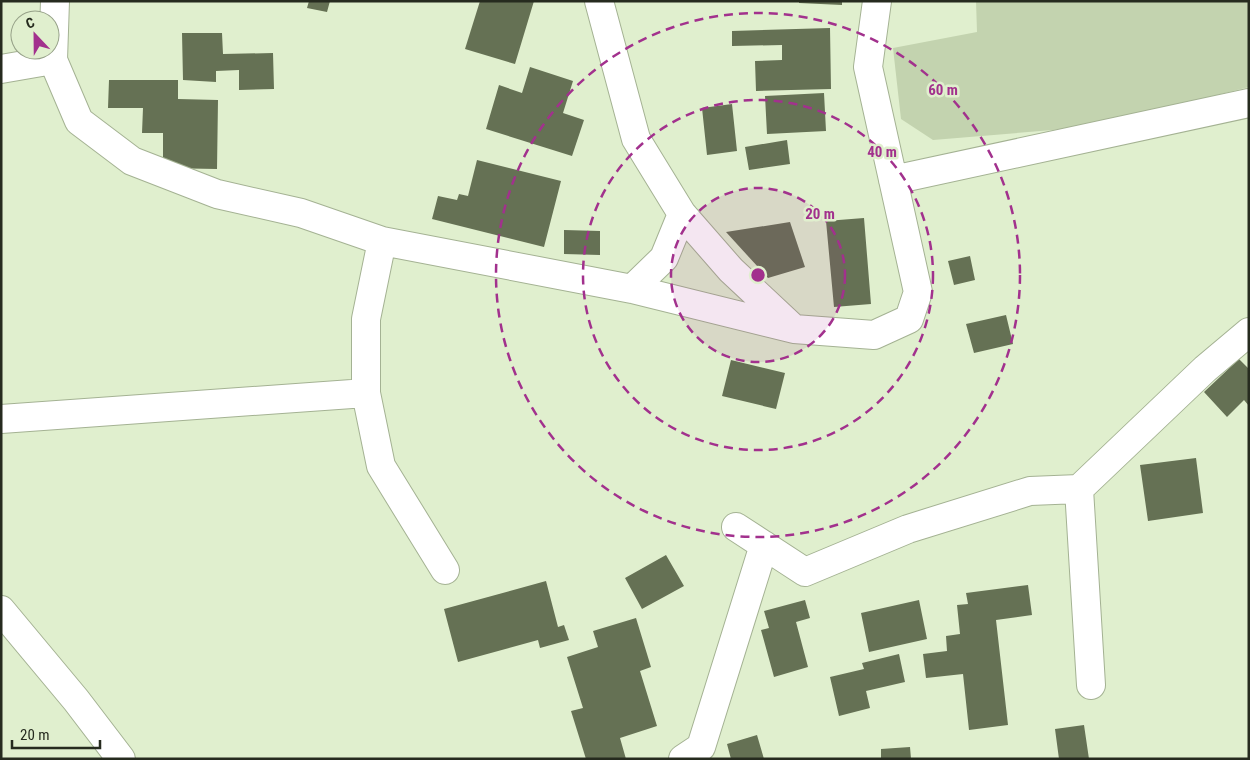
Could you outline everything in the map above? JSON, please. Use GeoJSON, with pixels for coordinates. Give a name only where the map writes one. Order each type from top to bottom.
{"type":"FeatureCollection","features":[{"type":"Feature","properties":{"kind":"street"},"geometry":{"type":"LineString","coordinates":[[599,1],[636,140],[682,214],[731,270],[794,329]]}},
{"type":"Feature","properties":{"kind":"street"},"geometry":{"type":"LineString","coordinates":[[1,69],[53,60],[79,121],[132,161],[217,194],[301,213],[382,241],[632,289],[794,329],[874,335],[909,319],[918,292],[868,67],[877,1]]}},
{"type":"Feature","properties":{"kind":"street"},"geometry":{"type":"LineString","coordinates":[[893,180],[1249,103]]}},
{"type":"Feature","properties":{"kind":"street"},"geometry":{"type":"LineString","coordinates":[[632,289],[664,258],[682,214]]}},
{"type":"Feature","properties":{"kind":"street"},"geometry":{"type":"LineString","coordinates":[[382,241],[366,319],[366,393],[381,466],[445,570]]}},
{"type":"Feature","properties":{"kind":"street"},"geometry":{"type":"LineString","coordinates":[[736,527],[805,572],[908,529],[1030,491],[1079,489],[1206,369],[1249,332]]}},
{"type":"Feature","properties":{"kind":"street"},"geometry":{"type":"LineString","coordinates":[[1,419],[366,393]]}},
{"type":"Feature","properties":{"kind":"street"},"geometry":{"type":"LineString","coordinates":[[1079,489],[1091,686]]}},
{"type":"Feature","properties":{"kind":"street"},"geometry":{"type":"LineString","coordinates":[[683,759],[701,747],[764,545]]}},
{"type":"Feature","properties":{"kind":"street"},"geometry":{"type":"LineString","coordinates":[[1,610],[76,700],[121,759]]}},
{"type":"Feature","properties":{"kind":"green space"},"geometry":{"type":"Polygon","coordinates":[[[976,1],[1249,1],[1249,87],[1089,127],[933,140],[901,119],[893,48],[977,32],[976,1]]]}},
{"type":"Feature","properties":{"kind":"building"},"geometry":{"type":"Polygon","coordinates":[[[309,1],[330,1],[327,12],[307,8],[309,1]]]}},
{"type":"Feature","properties":{"kind":"building"},"geometry":{"type":"Polygon","coordinates":[[[480,1],[534,1],[515,64],[465,49],[480,1]]]}},
{"type":"Feature","properties":{"kind":"building"},"geometry":{"type":"Polygon","coordinates":[[[799,1],[842,1],[842,5],[799,3],[799,1]]]}},
{"type":"Feature","properties":{"kind":"building"},"geometry":{"type":"Polygon","coordinates":[[[830,28],[831,89],[756,91],[755,61],[782,60],[782,45],[732,46],[732,31],[830,28]]]}},
{"type":"Feature","properties":{"kind":"building"},"geometry":{"type":"Polygon","coordinates":[[[182,33],[222,33],[223,54],[273,53],[274,89],[239,90],[239,70],[216,71],[216,82],[183,80],[182,33]]]}},
{"type":"Feature","properties":{"kind":"building"},"geometry":{"type":"Polygon","coordinates":[[[530,67],[573,81],[563,113],[584,120],[572,156],[486,129],[499,85],[522,93],[530,67]]]}},
{"type":"Feature","properties":{"kind":"building"},"geometry":{"type":"Polygon","coordinates":[[[109,80],[178,80],[178,99],[218,100],[217,169],[163,168],[163,133],[142,133],[143,108],[108,108],[109,80]]]}},
{"type":"Feature","properties":{"kind":"building"},"geometry":{"type":"Polygon","coordinates":[[[824,93],[826,131],[767,134],[765,96],[824,93]]]}},
{"type":"Feature","properties":{"kind":"building"},"geometry":{"type":"Polygon","coordinates":[[[732,104],[737,151],[707,155],[702,108],[732,104]]]}},
{"type":"Feature","properties":{"kind":"building"},"geometry":{"type":"Polygon","coordinates":[[[787,140],[790,164],[749,170],[745,147],[787,140]]]}},
{"type":"Feature","properties":{"kind":"building"},"geometry":{"type":"Polygon","coordinates":[[[477,160],[561,181],[544,247],[432,219],[438,196],[457,200],[459,194],[468,196],[477,160]]]}},
{"type":"Feature","properties":{"kind":"building"},"geometry":{"type":"Polygon","coordinates":[[[864,218],[871,304],[834,307],[826,221],[864,218]]]}},
{"type":"Feature","properties":{"kind":"building"},"geometry":{"type":"Polygon","coordinates":[[[790,222],[805,267],[768,278],[726,232],[790,222]]]}},
{"type":"Feature","properties":{"kind":"building"},"geometry":{"type":"Polygon","coordinates":[[[564,230],[600,231],[600,255],[564,254],[564,230]]]}},
{"type":"Feature","properties":{"kind":"building"},"geometry":{"type":"Polygon","coordinates":[[[970,256],[975,280],[954,285],[948,261],[970,256]]]}},
{"type":"Feature","properties":{"kind":"building"},"geometry":{"type":"Polygon","coordinates":[[[1006,315],[1013,344],[974,353],[966,324],[1006,315]]]}},
{"type":"Feature","properties":{"kind":"building"},"geometry":{"type":"Polygon","coordinates":[[[1239,359],[1249,369],[1249,406],[1244,400],[1227,417],[1204,392],[1239,359]]]}},
{"type":"Feature","properties":{"kind":"building"},"geometry":{"type":"Polygon","coordinates":[[[731,360],[785,373],[776,409],[722,396],[731,360]]]}},
{"type":"Feature","properties":{"kind":"building"},"geometry":{"type":"Polygon","coordinates":[[[1196,458],[1203,513],[1148,521],[1140,465],[1196,458]]]}},
{"type":"Feature","properties":{"kind":"building"},"geometry":{"type":"Polygon","coordinates":[[[666,555],[684,586],[642,609],[625,578],[666,555]]]}},
{"type":"Feature","properties":{"kind":"building"},"geometry":{"type":"Polygon","coordinates":[[[546,581],[558,627],[564,625],[569,640],[540,648],[538,640],[458,662],[444,609],[546,581]]]}},
{"type":"Feature","properties":{"kind":"building"},"geometry":{"type":"Polygon","coordinates":[[[1028,585],[1032,615],[996,620],[1008,725],[969,730],[963,674],[926,678],[923,654],[947,651],[946,636],[960,634],[957,605],[968,604],[966,593],[1028,585]]]}},
{"type":"Feature","properties":{"kind":"building"},"geometry":{"type":"Polygon","coordinates":[[[805,600],[810,618],[796,622],[808,667],[774,677],[761,630],[769,628],[764,611],[805,600]]]}},
{"type":"Feature","properties":{"kind":"building"},"geometry":{"type":"Polygon","coordinates":[[[919,600],[927,639],[869,652],[861,613],[919,600]]]}},
{"type":"Feature","properties":{"kind":"building"},"geometry":{"type":"Polygon","coordinates":[[[636,618],[651,667],[640,671],[657,726],[620,738],[626,759],[586,759],[571,711],[583,708],[567,657],[598,647],[593,631],[636,618]]]}},
{"type":"Feature","properties":{"kind":"building"},"geometry":{"type":"Polygon","coordinates":[[[899,654],[905,682],[866,691],[870,708],[839,716],[830,677],[864,669],[862,663],[899,654]]]}},
{"type":"Feature","properties":{"kind":"building"},"geometry":{"type":"Polygon","coordinates":[[[1084,725],[1089,759],[1059,759],[1055,729],[1084,725]]]}},
{"type":"Feature","properties":{"kind":"building"},"geometry":{"type":"Polygon","coordinates":[[[757,735],[764,759],[731,759],[727,744],[757,735]]]}},
{"type":"Feature","properties":{"kind":"building"},"geometry":{"type":"Polygon","coordinates":[[[910,747],[911,759],[881,759],[881,749],[910,747]]]}}]}
